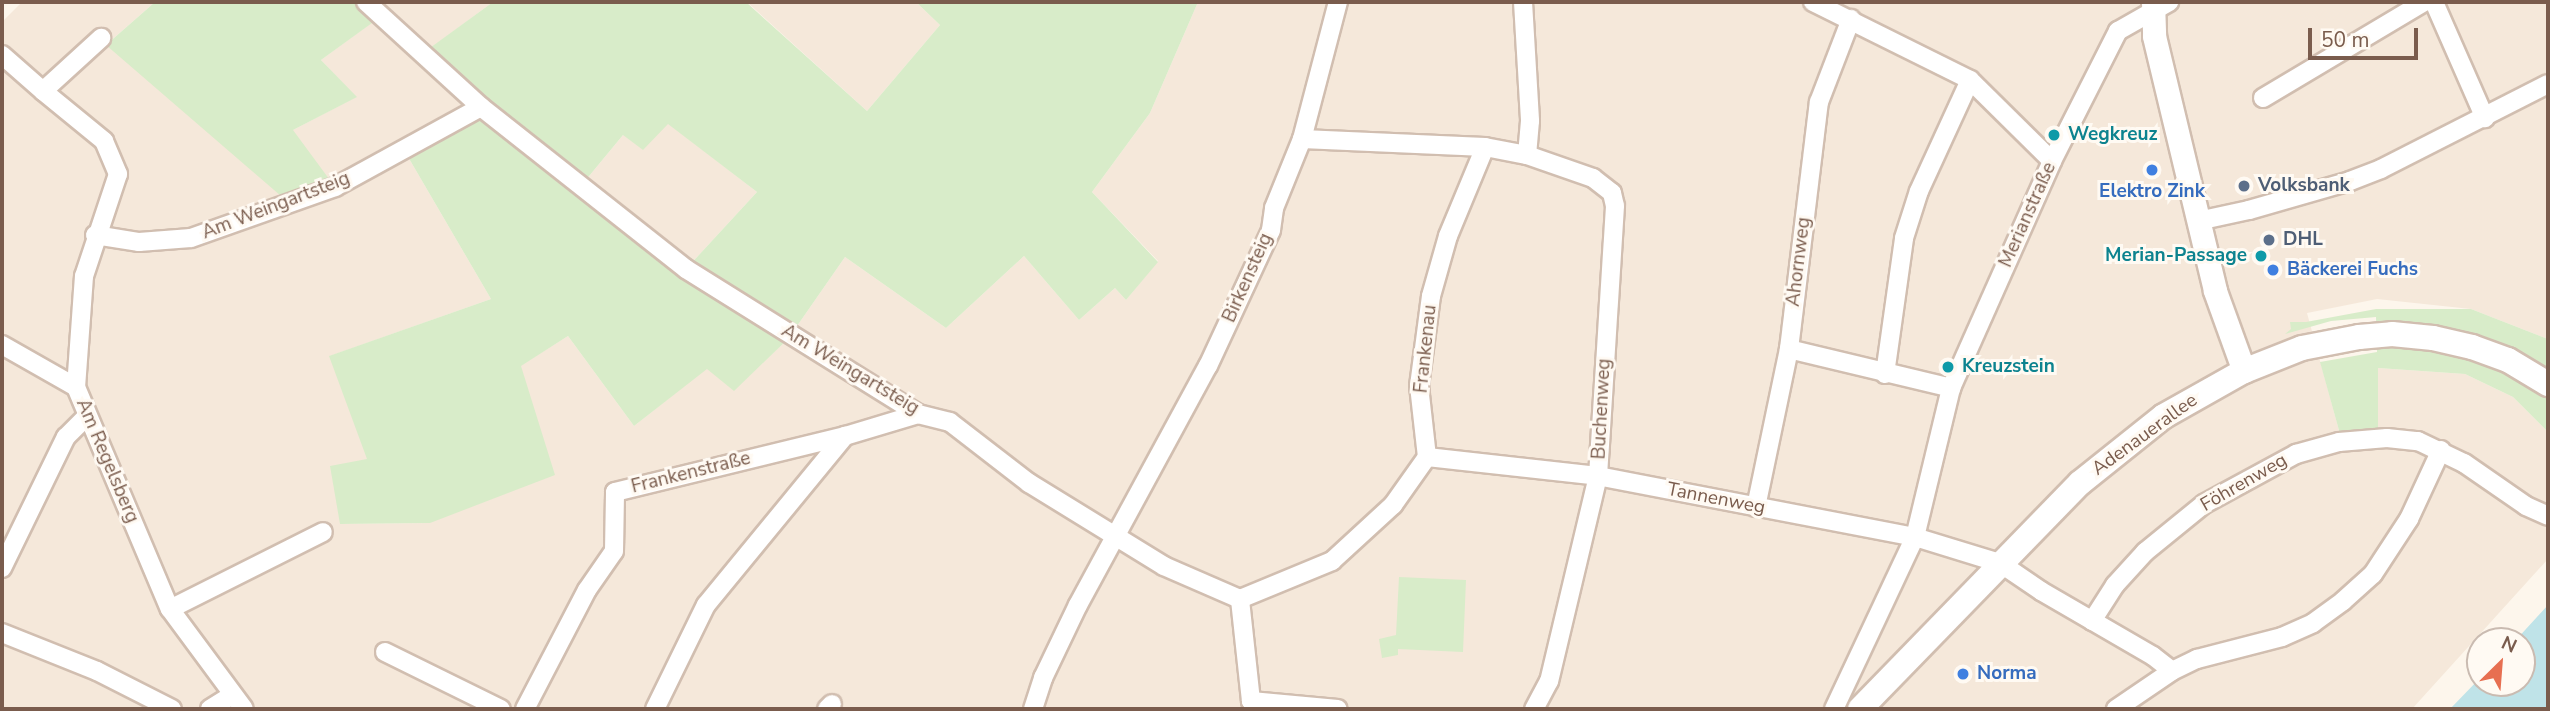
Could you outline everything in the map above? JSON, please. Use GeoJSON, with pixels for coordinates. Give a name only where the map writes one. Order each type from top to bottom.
{"type":"FeatureCollection","features":[{"type":"Feature","properties":{"kind":"main road","name":"Adenauerallee"},"geometry":{"type":"LineString","coordinates":[[1860,709],[2080,483],[2164,416],[2244,371],[2302,348],[2359,337],[2392,334],[2433,338],[2472,347],[2508,360],[2548,384]]}},
{"type":"Feature","properties":{"kind":"street","name":"Am Weingartsteig"},"geometry":{"type":"LineString","coordinates":[[366,2],[481,107],[658,250],[918,414],[950,422],[1029,483],[1116,538],[1164,566],[1240,599]]}},
{"type":"Feature","properties":{"kind":"street","name":"Birkensteig"},"geometry":{"type":"LineString","coordinates":[[1033,709],[1043,678],[1078,605],[1208,366],[1271,230],[1274,208],[1302,139],[1338,2]]}},
{"type":"Feature","properties":{"kind":"street"},"geometry":{"type":"LineString","coordinates":[[1302,139],[1485,148],[1527,155],[1530,121],[1523,2]]}},
{"type":"Feature","properties":{"kind":"street"},"geometry":{"type":"LineString","coordinates":[[1813,2],[1970,80],[2052,161]]}},
{"type":"Feature","properties":{"kind":"street"},"geometry":{"type":"LineString","coordinates":[[2263,99],[2424,2]]}},
{"type":"Feature","properties":{"kind":"street"},"geometry":{"type":"LineString","coordinates":[[2434,2],[2485,118]]}},
{"type":"Feature","properties":{"kind":"street","name":"Merianstraße"},"geometry":{"type":"LineString","coordinates":[[1834,709],[1915,537],[1951,388],[2052,161],[2118,31],[2158,5]]}},
{"type":"Feature","properties":{"kind":"street","name":"Merianstraße"},"geometry":{"type":"LineString","coordinates":[[2158,5],[2154,36],[2215,291],[2244,371]]}},
{"type":"Feature","properties":{"kind":"street","name":"Ahornweg"},"geometry":{"type":"LineString","coordinates":[[1756,507],[1789,349],[1819,102],[1851,19]]}},
{"type":"Feature","properties":{"kind":"street"},"geometry":{"type":"LineString","coordinates":[[43,91],[101,38]]}},
{"type":"Feature","properties":{"kind":"street","name":"Am Regelsberg"},"geometry":{"type":"LineString","coordinates":[[2,55],[104,141],[118,174],[95,235],[85,276],[76,387],[170,610],[244,709]]}},
{"type":"Feature","properties":{"kind":"street"},"geometry":{"type":"LineString","coordinates":[[1885,374],[1904,238],[1919,191],[1970,80]]}},
{"type":"Feature","properties":{"kind":"street"},"geometry":{"type":"LineString","coordinates":[[2198,221],[2249,211],[2350,181],[2485,118],[2548,83]]}},
{"type":"Feature","properties":{"kind":"street","name":"Am Weingartsteig"},"geometry":{"type":"LineString","coordinates":[[95,235],[139,242],[191,238],[335,187],[481,107]]}},
{"type":"Feature","properties":{"kind":"street","name":"Frankenau"},"geometry":{"type":"LineString","coordinates":[[1427,457],[1419,386],[1431,296],[1448,236],[1485,148]]}},
{"type":"Feature","properties":{"kind":"street","name":"Buchenweg"},"geometry":{"type":"LineString","coordinates":[[1527,155],[1593,178],[1612,193],[1615,206],[1598,476],[1549,681],[1534,709]]}},
{"type":"Feature","properties":{"kind":"street"},"geometry":{"type":"LineString","coordinates":[[2,345],[76,387]]}},
{"type":"Feature","properties":{"kind":"street"},"geometry":{"type":"LineString","coordinates":[[1789,349],[1951,388]]}},
{"type":"Feature","properties":{"kind":"street","name":"Frankenstraße"},"geometry":{"type":"LineString","coordinates":[[525,709],[587,590],[614,551],[615,492],[845,436],[918,414]]}},
{"type":"Feature","properties":{"kind":"street"},"geometry":{"type":"LineString","coordinates":[[2,568],[66,437],[87,416]]}},
{"type":"Feature","properties":{"kind":"street"},"geometry":{"type":"LineString","coordinates":[[655,709],[706,605],[845,436]]}},
{"type":"Feature","properties":{"kind":"street","name":"Föhrenweg"},"geometry":{"type":"LineString","coordinates":[[2092,621],[2115,585],[2145,552],[2204,504],[2296,454],[2339,442],[2387,438],[2418,441],[2441,450],[2526,506],[2548,516]]}},
{"type":"Feature","properties":{"kind":"street"},"geometry":{"type":"LineString","coordinates":[[2116,709],[2172,671],[2197,659],[2282,637],[2313,624],[2343,601],[2372,574],[2409,519],[2441,450]]}},
{"type":"Feature","properties":{"kind":"street"},"geometry":{"type":"LineString","coordinates":[[1338,709],[1254,705],[1240,599],[1332,561],[1393,505],[1427,457]]}},
{"type":"Feature","properties":{"kind":"street","name":"Tannenweg"},"geometry":{"type":"LineString","coordinates":[[1427,457],[1598,476],[1915,537],[2000,563]]}},
{"type":"Feature","properties":{"kind":"street"},"geometry":{"type":"LineString","coordinates":[[170,610],[323,532]]}},
{"type":"Feature","properties":{"kind":"street"},"geometry":{"type":"LineString","coordinates":[[2000,563],[2172,671]]}},
{"type":"Feature","properties":{"kind":"street"},"geometry":{"type":"LineString","coordinates":[[2,633],[97,671],[172,709]]}},
{"type":"Feature","properties":{"kind":"street"},"geometry":{"type":"LineString","coordinates":[[385,652],[501,709]]}},
{"type":"Feature","properties":{"kind":"street"},"geometry":{"type":"LineString","coordinates":[[210,709],[232,695]]}},
{"type":"Feature","properties":{"kind":"shaded area"},"geometry":{"type":"Polygon","coordinates":[[[22,2],[155,2],[107,44],[293,130],[356,97],[321,60],[382,15],[366,2],[493,2],[424,53],[481,107],[404,150],[491,299],[330,356],[368,459],[341,524],[430,523],[520,366],[568,336],[634,426],[707,368],[734,390],[788,339],[845,257],[946,328],[1024,256],[1079,320],[1115,288],[1126,300],[1158,261],[1092,192],[1150,113],[1198,2],[2548,2],[2548,339],[2471,309],[2377,299],[2307,313],[2340,434],[2378,368],[2465,374],[2513,397],[2548,432],[2548,559],[2486,627],[2466,627],[2466,649],[2412,709],[2,709],[2,22],[22,2]]]}},
{"type":"Feature","properties":{"kind":"shaded area"},"geometry":{"type":"Polygon","coordinates":[[[747,2],[916,2],[940,25],[867,111],[747,2]]]}},
{"type":"Feature","properties":{"kind":"shaded area"},"geometry":{"type":"Polygon","coordinates":[[[668,123],[757,192],[686,269],[580,187],[623,135],[668,123]]]}},
{"type":"Feature","properties":{"kind":"green space"},"geometry":{"type":"Polygon","coordinates":[[[155,2],[366,2],[383,15],[321,60],[357,97],[293,130],[335,187],[288,202],[106,45],[155,2]]]}},
{"type":"Feature","properties":{"kind":"green space"},"geometry":{"type":"Polygon","coordinates":[[[493,2],[746,2],[867,111],[940,25],[916,2],[1198,2],[1150,113],[1092,192],[1158,262],[1126,300],[1115,288],[1079,320],[1024,256],[946,328],[845,257],[788,339],[734,391],[707,369],[634,426],[568,336],[521,366],[555,475],[430,523],[340,524],[330,466],[367,459],[329,356],[491,299],[404,150],[481,107],[423,53],[493,2]],[[668,124],[643,150],[623,135],[580,187],[686,269],[757,192],[668,124]]]}},
{"type":"Feature","properties":{"kind":"green space"},"geometry":{"type":"Polygon","coordinates":[[[2376,309],[2471,309],[2548,339],[2548,432],[2513,397],[2465,374],[2378,368],[2378,432],[2340,434],[2320,362],[2377,352],[2376,317],[2331,321],[2285,334],[2291,329],[2290,322],[2306,322],[2376,309]]]}},
{"type":"Feature","properties":{"kind":"green space"},"geometry":{"type":"Polygon","coordinates":[[[1399,577],[1466,580],[1463,652],[1398,649],[1398,655],[1382,658],[1379,639],[1396,635],[1399,577]]]}},
{"type":"Feature","properties":{"kind":"water"},"geometry":{"type":"Polygon","coordinates":[[[2548,605],[2548,709],[2450,709],[2466,692],[2466,697],[2536,697],[2536,627],[2528,627],[2548,605]]]}},
{"type":"Feature","properties":{"kind":"place","name":"Wegkreuz"},"geometry":{"type":"Point","coordinates":[2054,135]}},
{"type":"Feature","properties":{"kind":"place","name":"Elektro Zink"},"geometry":{"type":"Point","coordinates":[2152,170]}},
{"type":"Feature","properties":{"kind":"place","name":"Volksbank"},"geometry":{"type":"Point","coordinates":[2244,186]}},
{"type":"Feature","properties":{"kind":"place","name":"DHL"},"geometry":{"type":"Point","coordinates":[2269,240]}},
{"type":"Feature","properties":{"kind":"place","name":"Merian-Passage"},"geometry":{"type":"Point","coordinates":[2261,256]}},
{"type":"Feature","properties":{"kind":"place","name":"Bäckerei Fuchs"},"geometry":{"type":"Point","coordinates":[2273,270]}},
{"type":"Feature","properties":{"kind":"place","name":"Kreuzstein"},"geometry":{"type":"Point","coordinates":[1948,367]}},
{"type":"Feature","properties":{"kind":"place","name":"Norma"},"geometry":{"type":"Point","coordinates":[1963,674]}}]}
